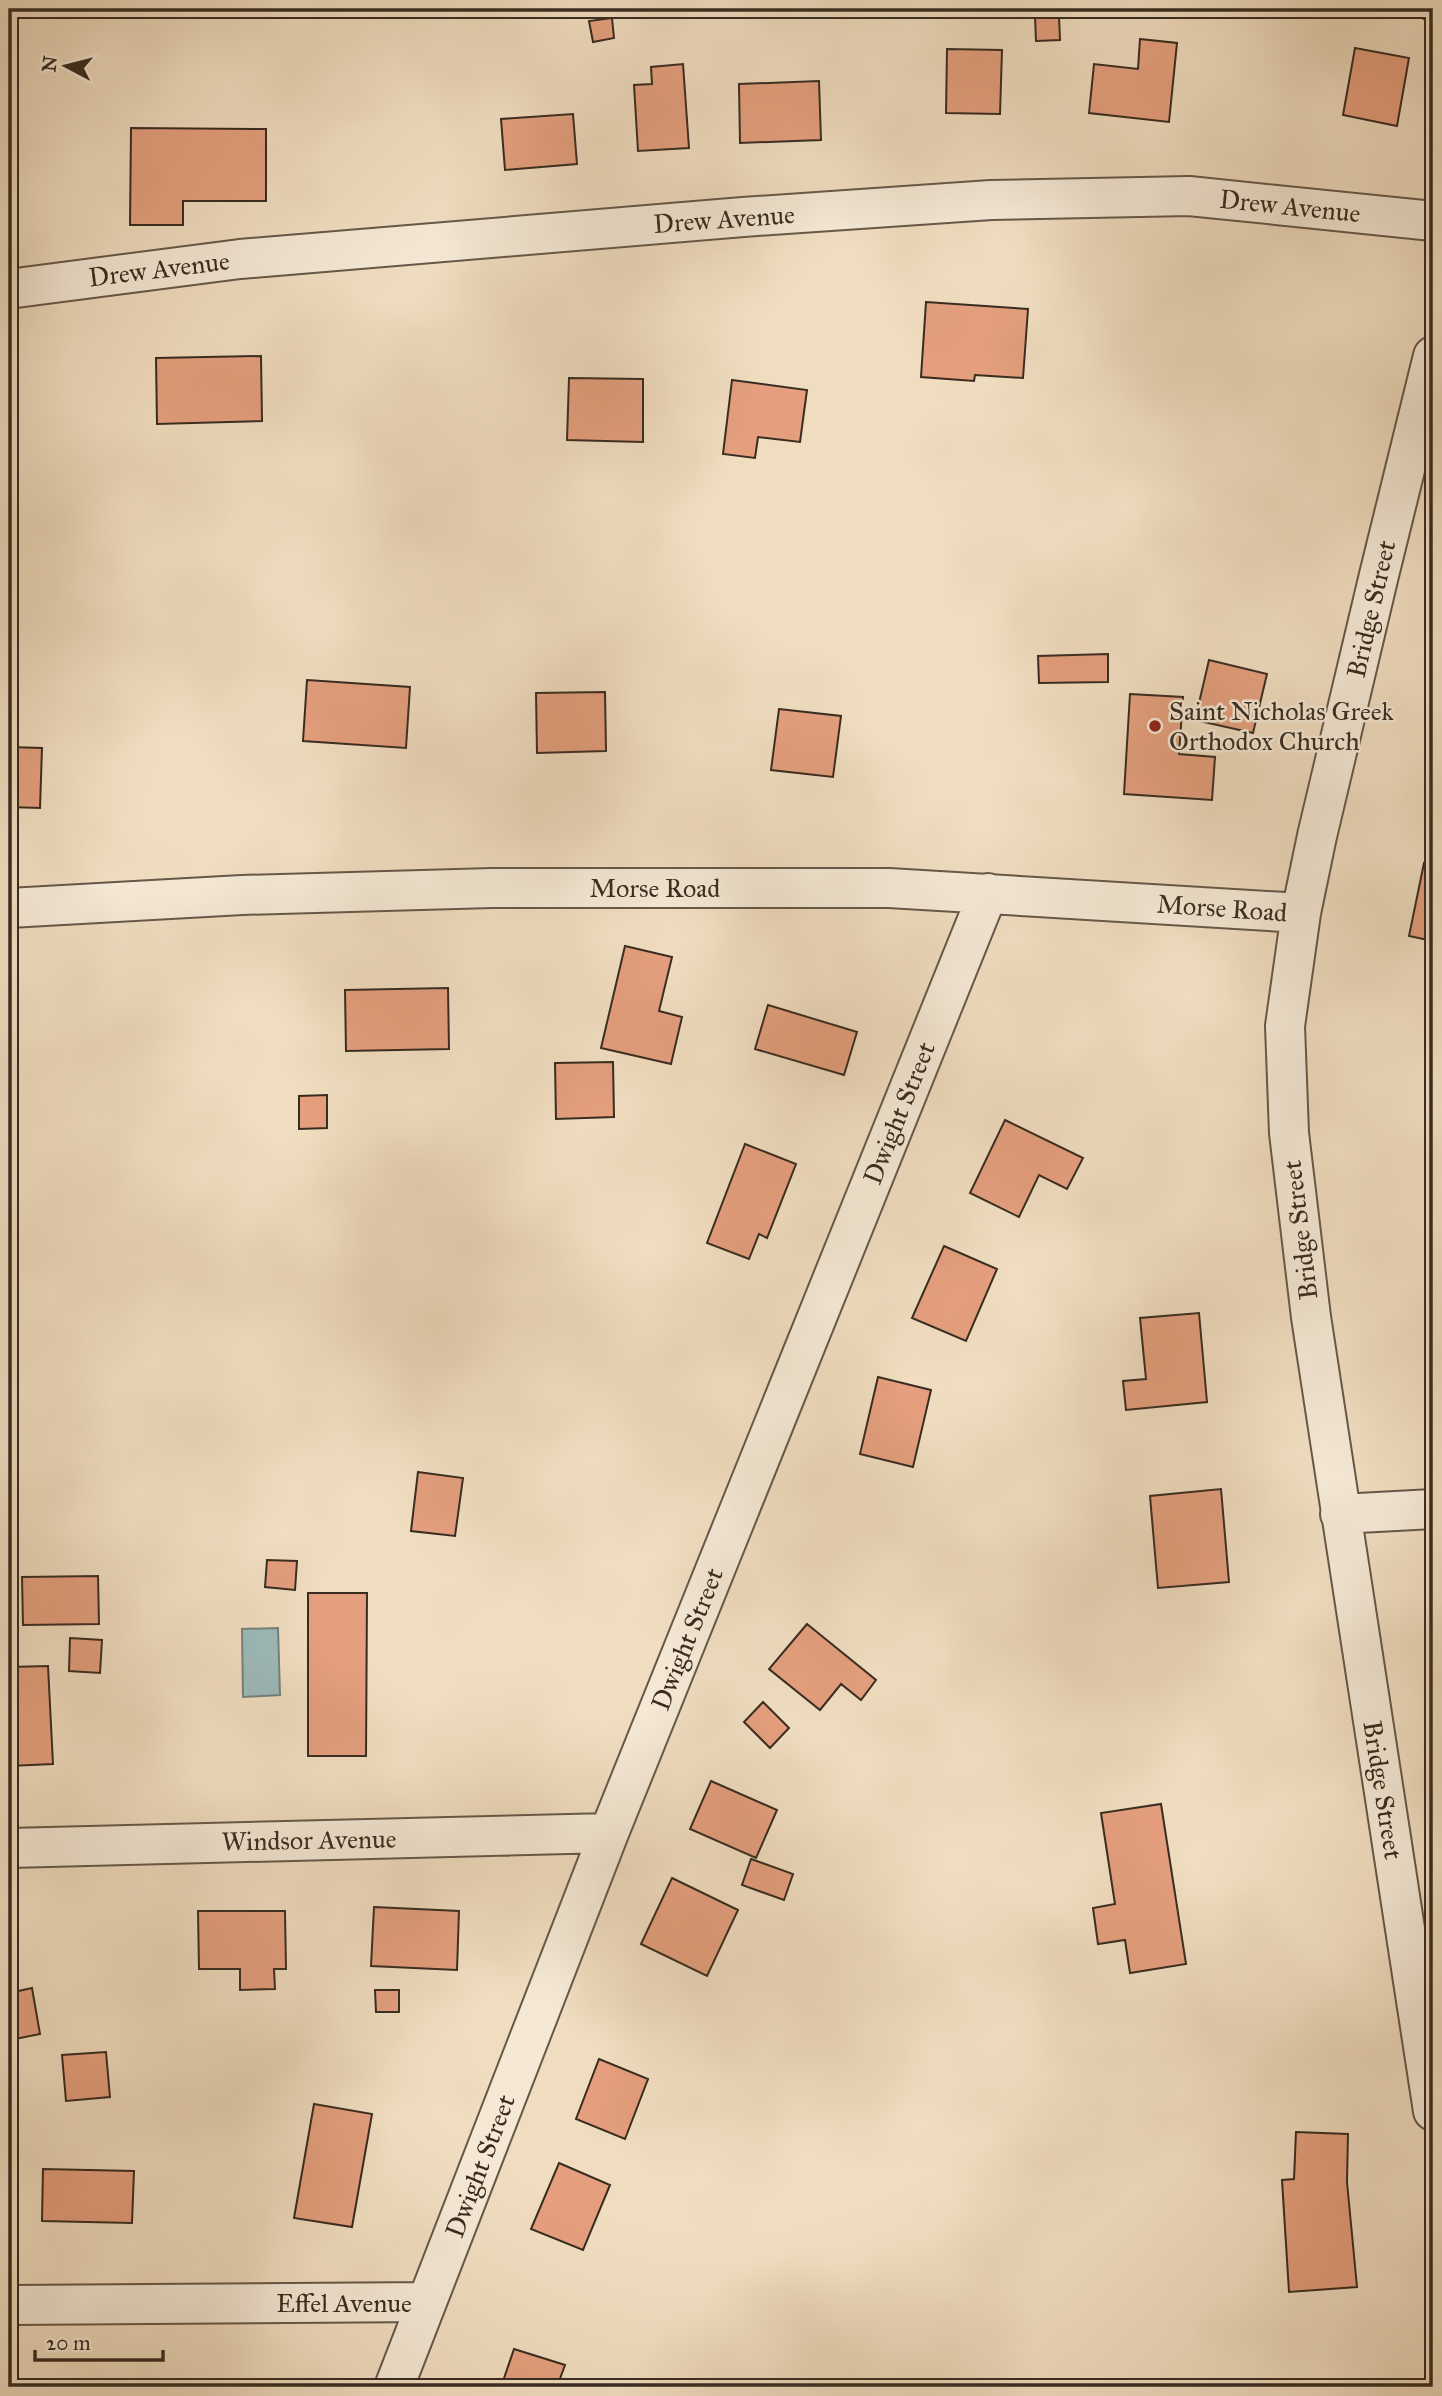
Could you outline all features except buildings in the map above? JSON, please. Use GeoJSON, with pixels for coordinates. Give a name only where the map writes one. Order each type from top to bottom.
{"type":"FeatureCollection","features":[{"type":"Feature","properties":{"kind":"street","name":"Drew Avenue"},"geometry":{"type":"LineString","coordinates":[[16,288],[240,259],[743,217],[991,200],[1189,196],[1433,221]]}},
{"type":"Feature","properties":{"kind":"street","name":"Bridge Street"},"geometry":{"type":"LineString","coordinates":[[1433,356],[1301,913],[1285,1026],[1289,1133],[1311,1317],[1433,2111]]}},
{"type":"Feature","properties":{"kind":"street","name":"Morse Road"},"geometry":{"type":"LineString","coordinates":[[9,908],[242,895],[492,888],[889,888],[1301,913]]}},
{"type":"Feature","properties":{"kind":"street","name":"Dwight Street"},"geometry":{"type":"LineString","coordinates":[[394,2387],[609,1833],[988,893]]}},
{"type":"Feature","properties":{"kind":"street"},"geometry":{"type":"LineString","coordinates":[[1340,1514],[1433,1509]]}},
{"type":"Feature","properties":{"kind":"street","name":"Windsor Avenue"},"geometry":{"type":"LineString","coordinates":[[9,1848],[609,1833]]}},
{"type":"Feature","properties":{"kind":"street","name":"Effel Avenue"},"geometry":{"type":"LineString","coordinates":[[9,2305],[427,2302]]}},
{"type":"Feature","properties":{"kind":"water"},"geometry":{"type":"Polygon","coordinates":[[[278,1628],[280,1695],[243,1697],[242,1629],[278,1628]]]}},
{"type":"Feature","properties":{"kind":"place","name":"Saint Nicholas Greek Orthodox Church"},"geometry":{"type":"Point","coordinates":[1155,726]}}]}
